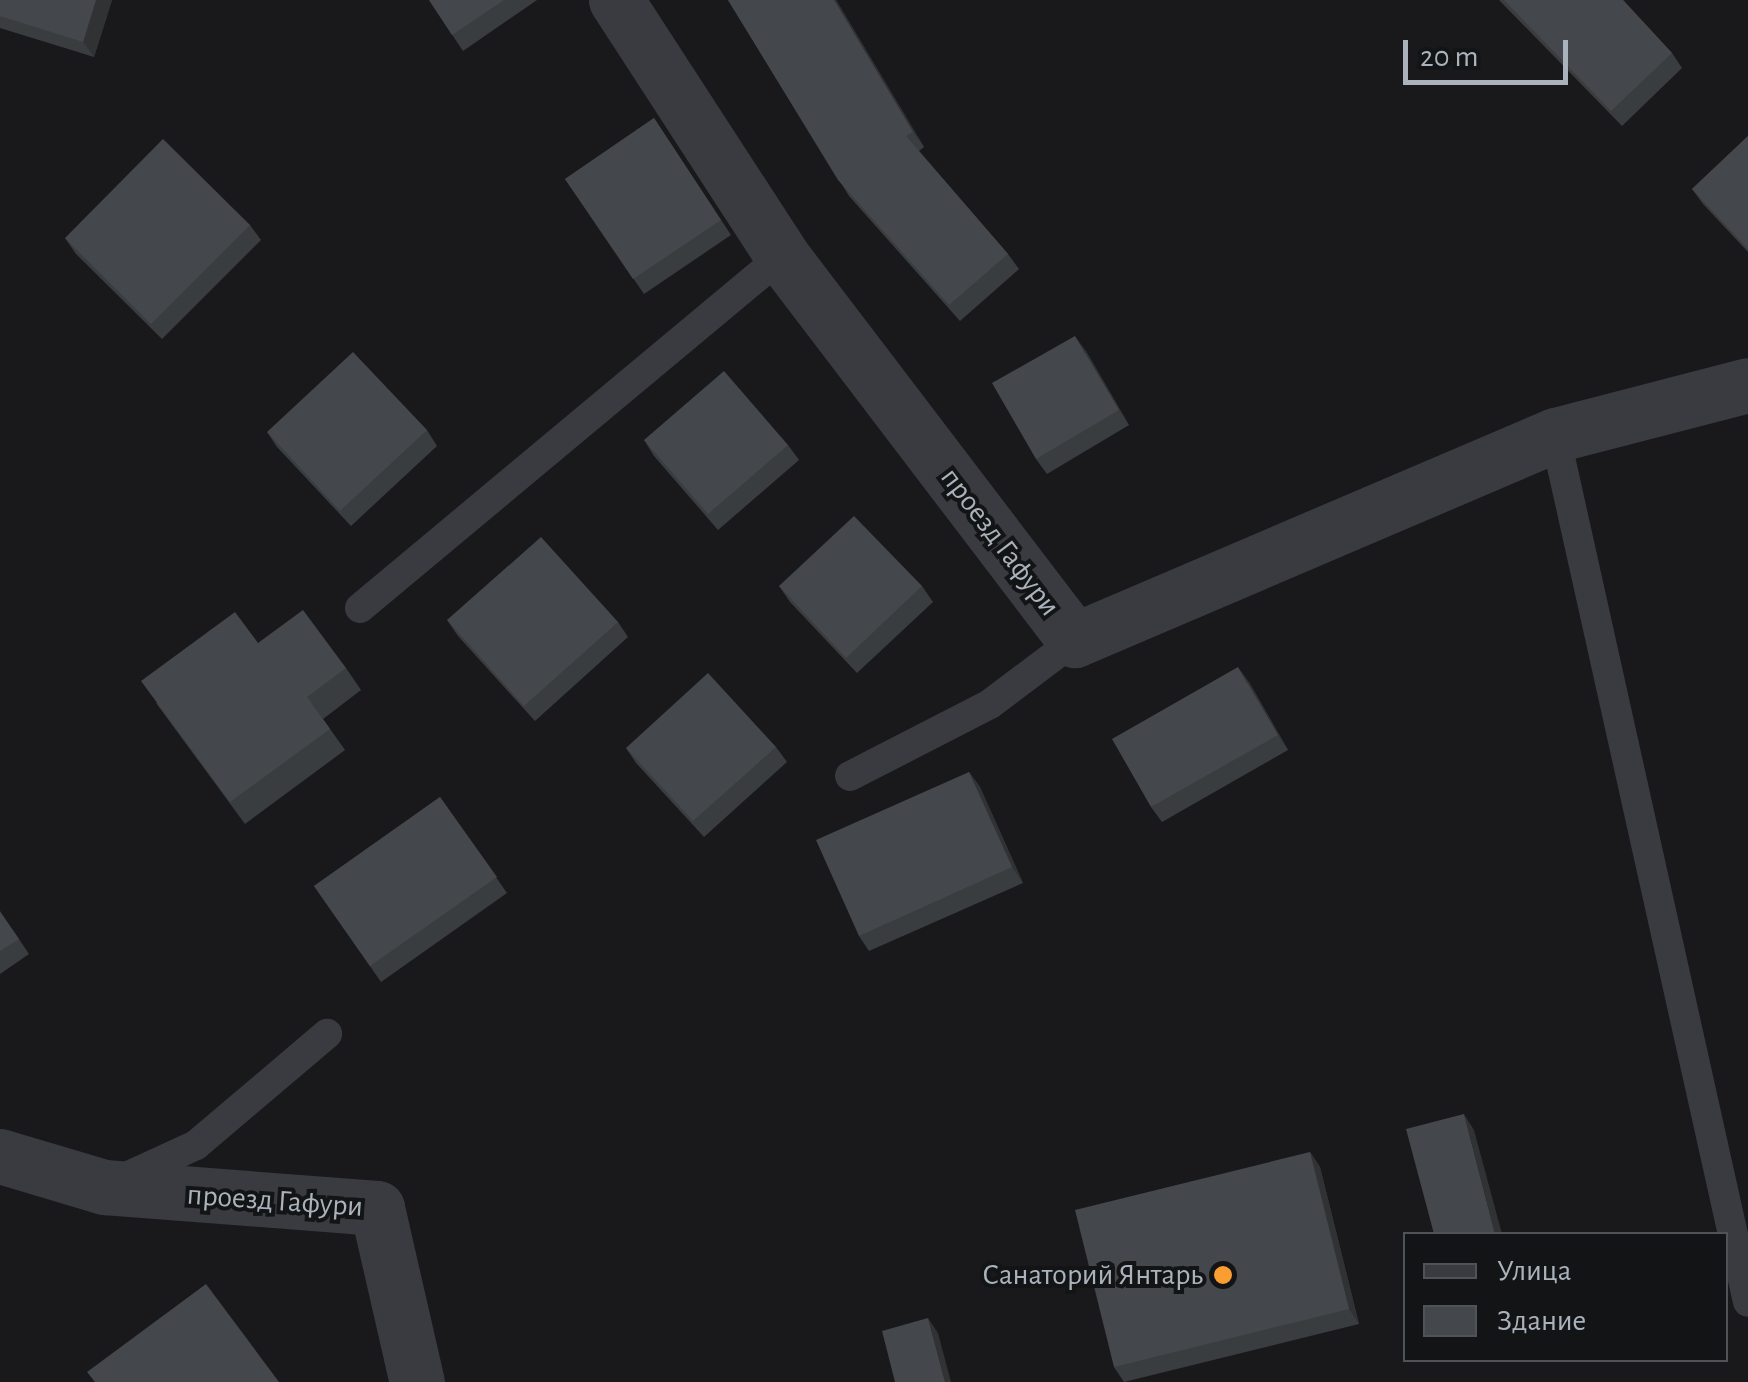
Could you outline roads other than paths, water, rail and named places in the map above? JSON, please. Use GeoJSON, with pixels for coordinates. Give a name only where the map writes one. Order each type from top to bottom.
{"type":"FeatureCollection","features":[{"type":"Feature","properties":{"kind":"street","name":"проезд Гафури"},"geometry":{"type":"LineString","coordinates":[[616,0],[782,256],[1075,640],[1555,434],[1748,385]]}},
{"type":"Feature","properties":{"kind":"street","name":"проезд Гафури"},"geometry":{"type":"LineString","coordinates":[[0,1156],[104,1188],[378,1208],[417,1382]]}},
{"type":"Feature","properties":{"kind":"lane"},"geometry":{"type":"LineString","coordinates":[[360,608],[782,256]]}},
{"type":"Feature","properties":{"kind":"lane"},"geometry":{"type":"LineString","coordinates":[[1555,434],[1748,1302]]}},
{"type":"Feature","properties":{"kind":"lane"},"geometry":{"type":"LineString","coordinates":[[850,776],[990,704],[1075,640]]}},
{"type":"Feature","properties":{"kind":"lane"},"geometry":{"type":"LineString","coordinates":[[104,1188],[196,1145],[327,1034]]}},
{"type":"Feature","properties":{"kind":"place","name":"Санаторий Янтарь"},"geometry":{"type":"Point","coordinates":[1223,1275]}}]}
